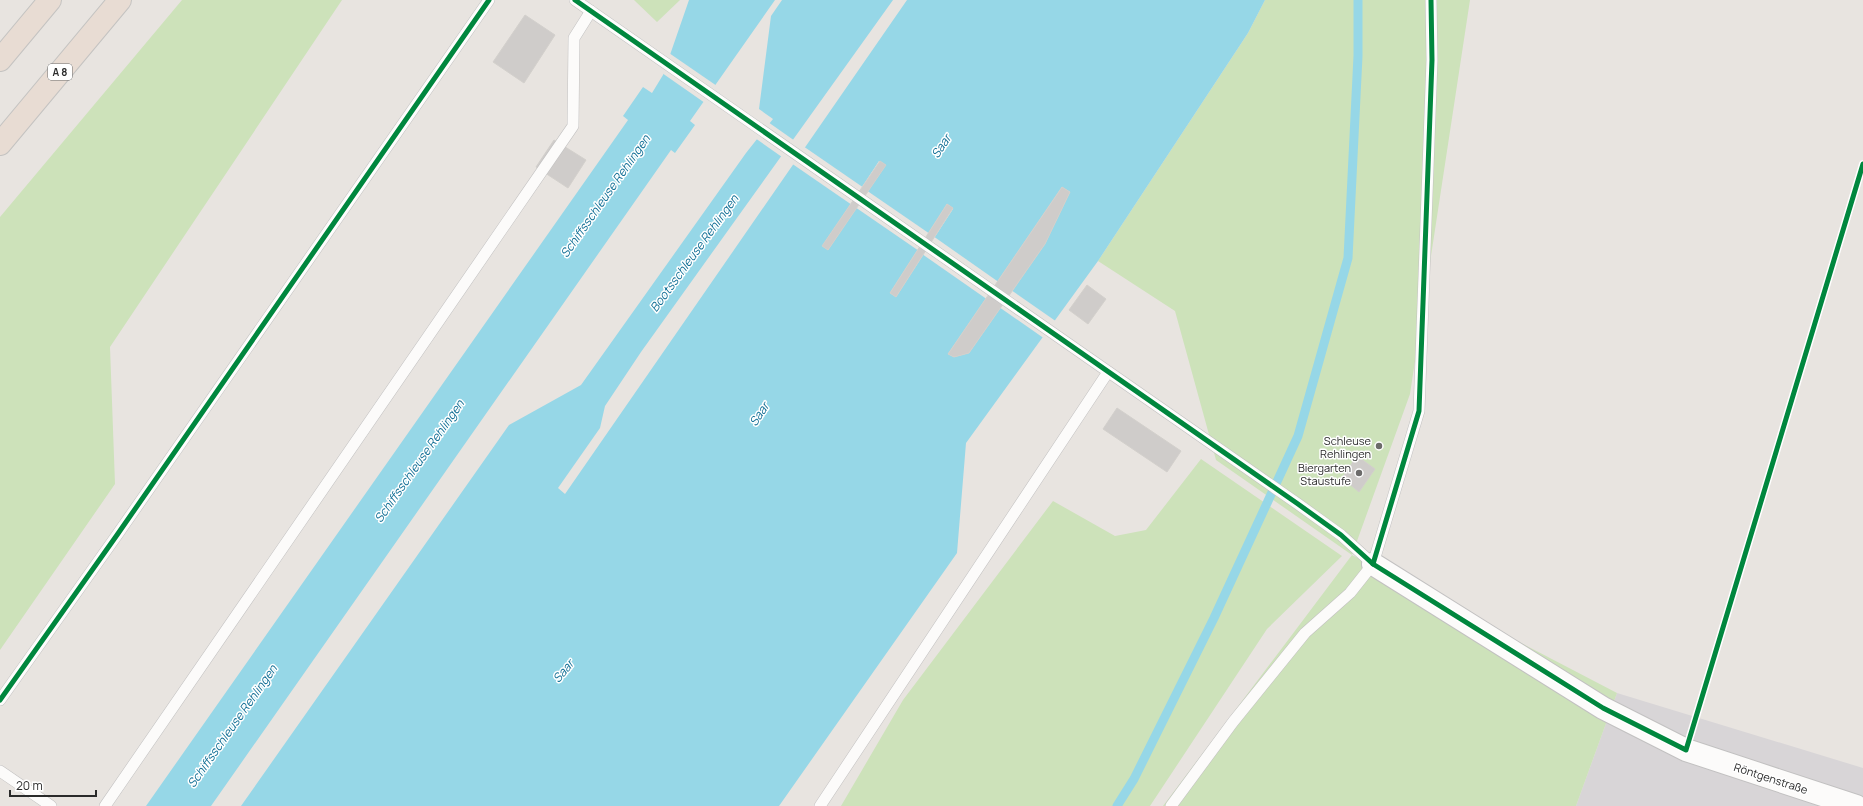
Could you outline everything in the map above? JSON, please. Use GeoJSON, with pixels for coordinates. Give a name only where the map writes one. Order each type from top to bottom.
{"type":"FeatureCollection","features":[{"type":"Feature","properties":{"kind":"highway"},"geometry":{"type":"LineString","coordinates":[[0,60],[50,0]]}},
{"type":"Feature","properties":{"kind":"highway","name":"A 8"},"geometry":{"type":"LineString","coordinates":[[0,144],[120,0]]}},
{"type":"Feature","properties":{"kind":"street","name":"Röntgenstraße"},"geometry":{"type":"LineString","coordinates":[[1373,564],[1603,708],[1686,750],[1856,806]]}},
{"type":"Feature","properties":{"kind":"lane"},"geometry":{"type":"LineString","coordinates":[[0,700],[117,535],[489,0]]}},
{"type":"Feature","properties":{"kind":"lane"},"geometry":{"type":"LineString","coordinates":[[575,0],[1298,504],[1341,535],[1373,564]]}},
{"type":"Feature","properties":{"kind":"lane"},"geometry":{"type":"LineString","coordinates":[[1171,806],[1233,722],[1305,633],[1350,592],[1373,564],[1419,411],[1432,60],[1431,0]]}},
{"type":"Feature","properties":{"kind":"lane"},"geometry":{"type":"LineString","coordinates":[[105,806],[573,126],[574,38],[591,11]]}},
{"type":"Feature","properties":{"kind":"lane"},"geometry":{"type":"LineString","coordinates":[[820,806],[1108,372]]}},
{"type":"Feature","properties":{"kind":"lane"},"geometry":{"type":"LineString","coordinates":[[0,771],[51,806]]}},
{"type":"Feature","properties":{"kind":"shaded area"},"geometry":{"type":"Polygon","coordinates":[[[1617,693],[1863,768],[1863,806],[1576,806],[1617,693]]]}},
{"type":"Feature","properties":{"kind":"green space"},"geometry":{"type":"Polygon","coordinates":[[[182,0],[342,0],[110,347],[115,484],[0,650],[0,217],[182,0]]]}},
{"type":"Feature","properties":{"kind":"green space"},"geometry":{"type":"Polygon","coordinates":[[[634,0],[680,0],[657,22],[634,0]]]}},
{"type":"Feature","properties":{"kind":"green space"},"geometry":{"type":"Polygon","coordinates":[[[1265,0],[1470,0],[1410,394],[1352,555],[1216,460],[1175,311],[1098,261],[1248,33],[1265,0]]]}},
{"type":"Feature","properties":{"kind":"green space"},"geometry":{"type":"Polygon","coordinates":[[[1201,459],[1342,556],[1267,629],[1150,806],[841,806],[903,700],[1053,501],[1115,536],[1146,530],[1201,459]]]}},
{"type":"Feature","properties":{"kind":"green space"},"geometry":{"type":"Polygon","coordinates":[[[1352,555],[1617,693],[1576,806],[1163,806],[1352,555]]]}},
{"type":"Feature","properties":{"kind":"water","name":"Schiffsschleuse Rehlingen"},"geometry":{"type":"Polygon","coordinates":[[[689,0],[775,0],[690,121],[695,125],[675,153],[671,150],[211,806],[146,806],[628,120],[623,116],[643,87],[652,93],[663,75],[689,0]]]}},
{"type":"Feature","properties":{"kind":"water"},"geometry":{"type":"Polygon","coordinates":[[[782,0],[893,0],[641,352],[605,406],[600,428],[558,488],[565,494],[907,0],[1265,0],[1248,33],[1098,261],[966,443],[957,553],[779,806],[241,806],[509,425],[581,385],[746,153],[773,119],[759,109],[771,16],[782,0]],[[879,161],[823,246],[828,250],[885,165],[879,161]],[[1062,187],[948,354],[954,357],[969,353],[1045,244],[1070,192],[1062,187]],[[947,204],[890,293],[896,297],[953,209],[947,204]]]}},
{"type":"Feature","properties":{"kind":"pier"},"geometry":{"type":"Polygon","coordinates":[[[669,53],[717,86],[705,103],[662,73],[669,53]]]}},
{"type":"Feature","properties":{"kind":"pier"},"geometry":{"type":"Polygon","coordinates":[[[768,122],[795,141],[782,157],[755,138],[768,122]]]}},
{"type":"Feature","properties":{"kind":"pier"},"geometry":{"type":"Polygon","coordinates":[[[803,146],[864,188],[852,205],[791,163],[803,146]]]}},
{"type":"Feature","properties":{"kind":"pier"},"geometry":{"type":"Polygon","coordinates":[[[866,190],[930,234],[919,251],[855,207],[866,190]]]}},
{"type":"Feature","properties":{"kind":"pier"},"geometry":{"type":"Polygon","coordinates":[[[933,236],[1000,283],[988,300],[922,254],[933,236]]]}},
{"type":"Feature","properties":{"kind":"pier"},"geometry":{"type":"Polygon","coordinates":[[[1011,290],[1057,322],[1045,339],[999,307],[1011,290]]]}},
{"type":"Feature","properties":{"kind":"building"},"geometry":{"type":"Polygon","coordinates":[[[525,15],[555,35],[524,83],[493,62],[525,15]]]}},
{"type":"Feature","properties":{"kind":"building"},"geometry":{"type":"Polygon","coordinates":[[[554,140],[586,160],[568,188],[536,167],[554,140]]]}},
{"type":"Feature","properties":{"kind":"building"},"geometry":{"type":"Polygon","coordinates":[[[880,161],[886,165],[828,250],[822,246],[880,161]]]}},
{"type":"Feature","properties":{"kind":"building"},"geometry":{"type":"Polygon","coordinates":[[[1062,187],[1070,192],[1045,244],[969,353],[954,357],[948,354],[1062,187]]]}},
{"type":"Feature","properties":{"kind":"building"},"geometry":{"type":"Polygon","coordinates":[[[947,204],[953,208],[896,297],[890,293],[947,204]]]}},
{"type":"Feature","properties":{"kind":"building"},"geometry":{"type":"Polygon","coordinates":[[[1087,285],[1106,299],[1088,324],[1069,310],[1087,285]]]}},
{"type":"Feature","properties":{"kind":"building"},"geometry":{"type":"Polygon","coordinates":[[[1117,408],[1181,451],[1167,472],[1103,429],[1117,408]]]}},
{"type":"Feature","properties":{"kind":"building","name":"Biergarten Staustufe"},"geometry":{"type":"Polygon","coordinates":[[[1357,456],[1375,469],[1359,492],[1342,478],[1357,456]]]}},
{"type":"Feature","properties":{"kind":"waterway"},"geometry":{"type":"LineString","coordinates":[[1117,806],[1134,779],[1214,618],[1298,436],[1348,258],[1358,56],[1358,0]]}},
{"type":"Feature","properties":{"kind":"cycle path"},"geometry":{"type":"LineString","coordinates":[[0,700],[117,535],[489,0]]}},
{"type":"Feature","properties":{"kind":"cycle path"},"geometry":{"type":"LineString","coordinates":[[575,0],[1298,504],[1341,535],[1373,564],[1603,708],[1686,750],[1863,164]]}},
{"type":"Feature","properties":{"kind":"cycle path"},"geometry":{"type":"LineString","coordinates":[[1373,564],[1419,411],[1432,60],[1431,0]]}},
{"type":"Feature","properties":{"kind":"place","name":"Schleuse Rehlingen"},"geometry":{"type":"Point","coordinates":[1379,446]}},
{"type":"Feature","properties":{"kind":"place","name":"Biergarten Staustufe"},"geometry":{"type":"Point","coordinates":[1359,473]}},
{"type":"Feature","properties":{"kind":"water label","name":"Saar"},"geometry":{"type":"Point","coordinates":[941,146]}},
{"type":"Feature","properties":{"kind":"water label","name":"Bootsschleuse Rehlingen"},"geometry":{"type":"Point","coordinates":[694,253]}},
{"type":"Feature","properties":{"kind":"water label","name":"Saar"},"geometry":{"type":"Point","coordinates":[759,414]}},
{"type":"Feature","properties":{"kind":"water label","name":"Saar"},"geometry":{"type":"Point","coordinates":[563,671]}}]}
